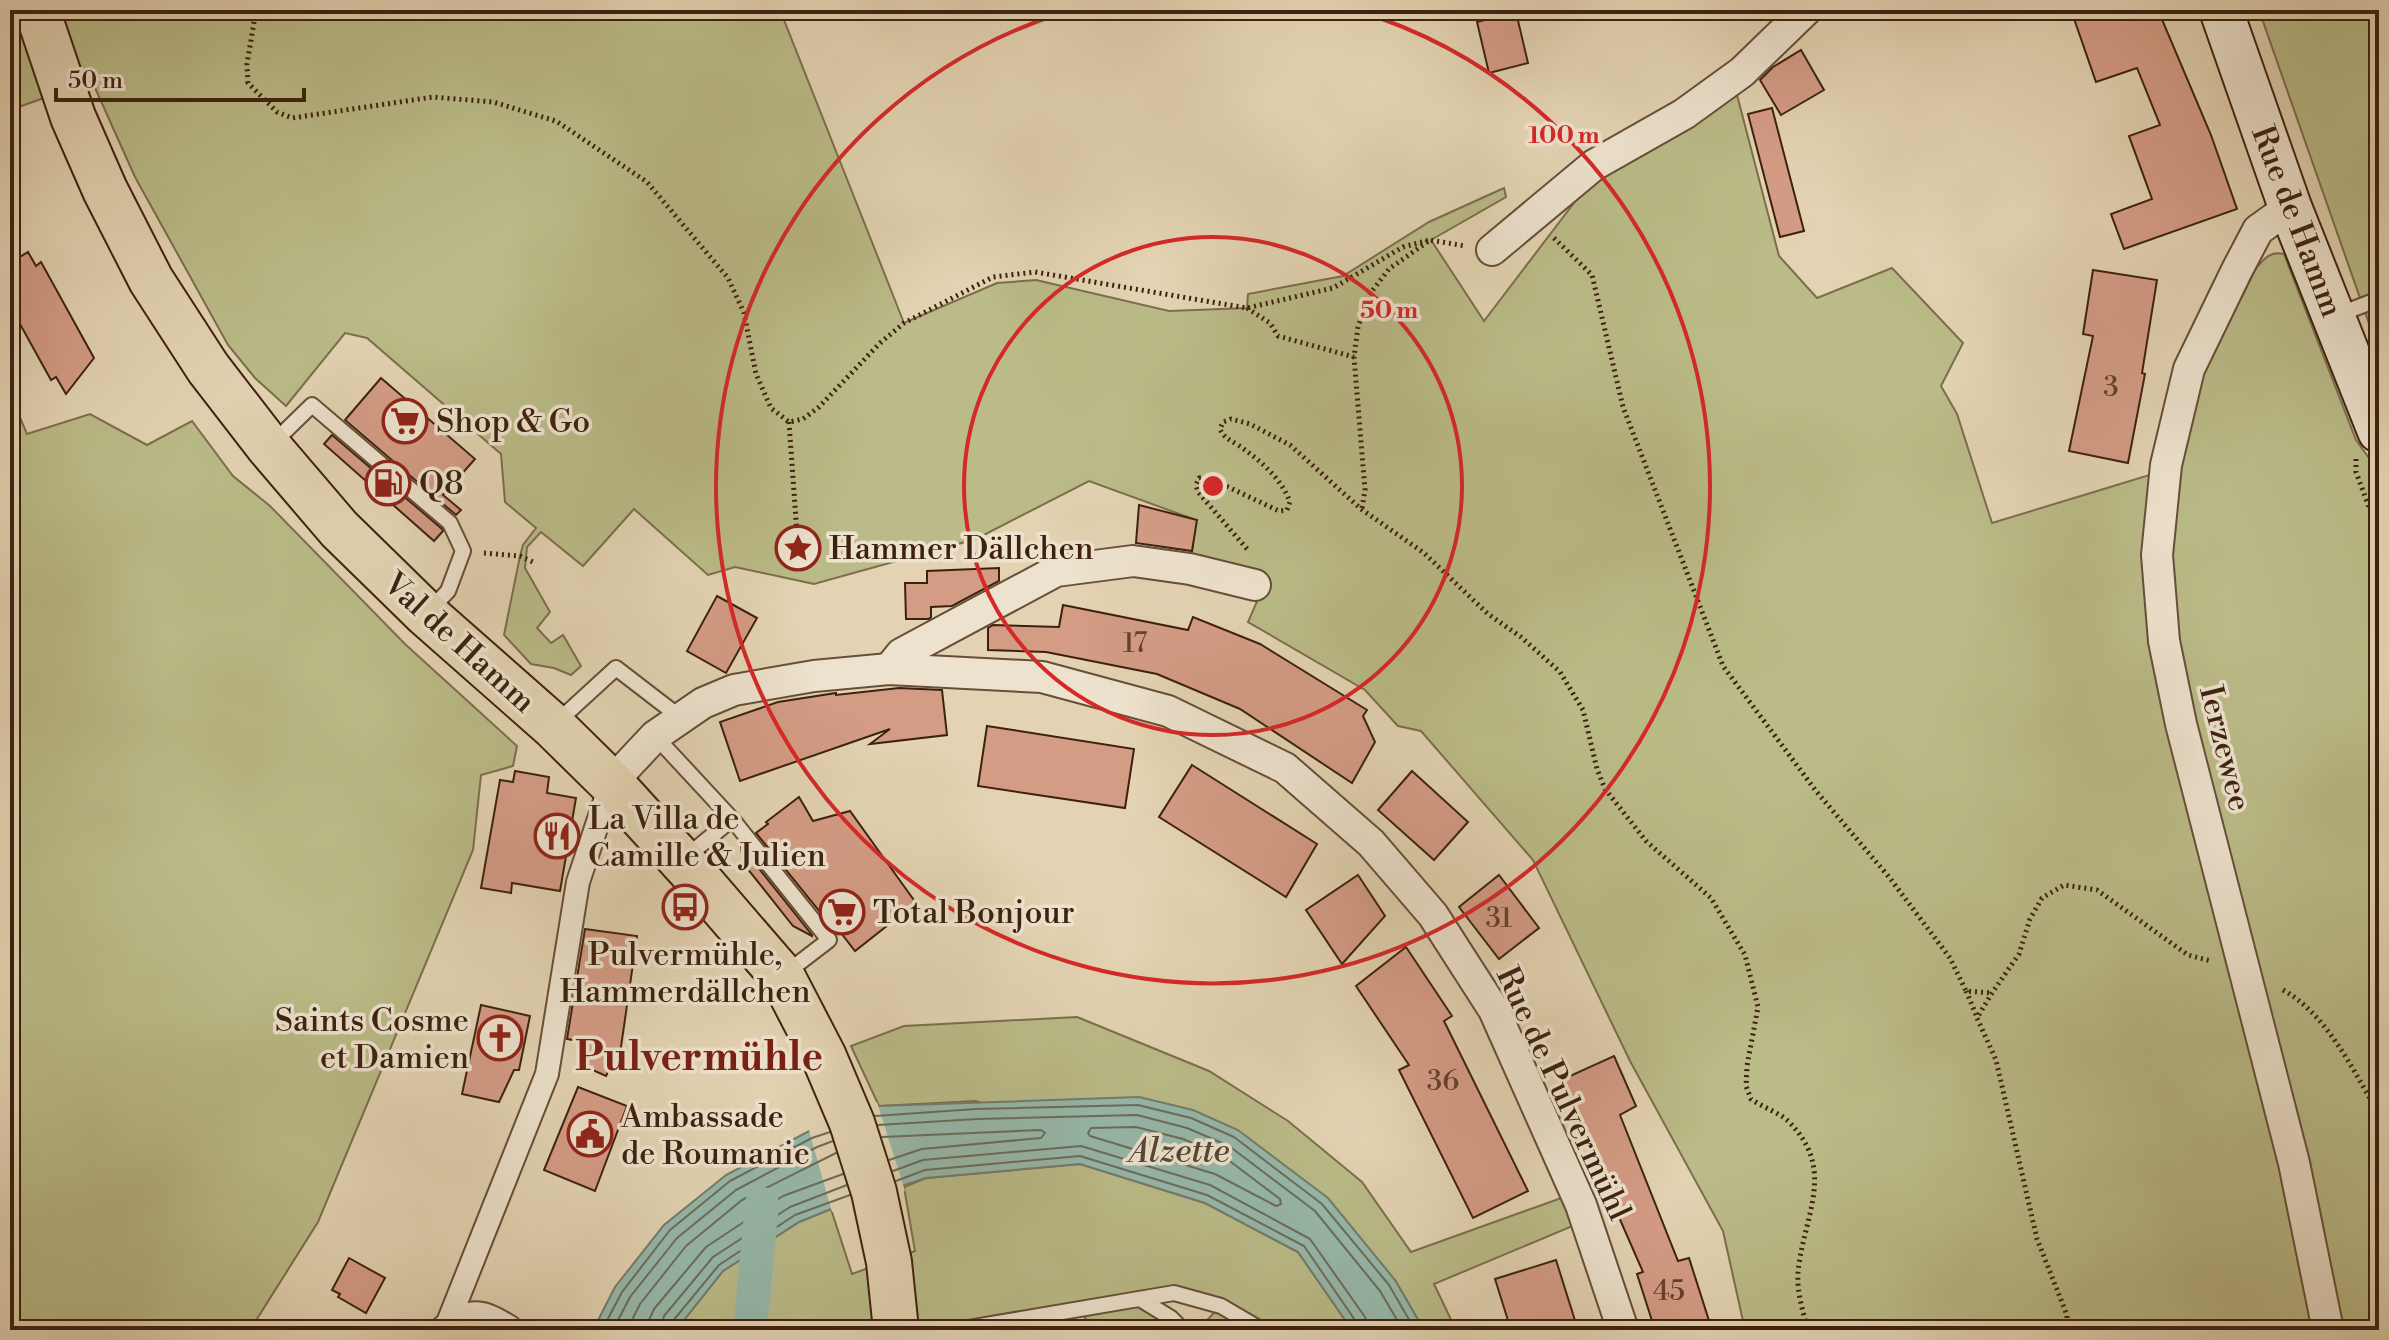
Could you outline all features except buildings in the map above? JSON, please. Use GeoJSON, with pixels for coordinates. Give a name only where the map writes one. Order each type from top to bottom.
{"type":"FeatureCollection","features":[{"type":"Feature","properties":{"kind":"main road","name":"Val de Hamm"},"geometry":{"type":"LineString","coordinates":[[37,10],[73,117],[105,190],[151,280],[208,368],[269,447],[339,529],[426,614],[553,726],[611,783],[782,976],[824,1057],[852,1123],[874,1192],[889,1262],[896,1330]]}},
{"type":"Feature","properties":{"kind":"main road","name":"Rue de Hamm"},"geometry":{"type":"LineString","coordinates":[[2221,10],[2290,207],[2379,431]]}},
{"type":"Feature","properties":{"kind":"street"},"geometry":{"type":"LineString","coordinates":[[1492,250],[1594,165],[1684,114],[1742,72],[1806,10]]}},
{"type":"Feature","properties":{"kind":"street","name":"Ierzewee"},"geometry":{"type":"LineString","coordinates":[[2290,207],[2258,230],[2189,369],[2166,465],[2157,555],[2164,641],[2181,724],[2294,1163],[2328,1330]]}},
{"type":"Feature","properties":{"kind":"street"},"geometry":{"type":"LineString","coordinates":[[889,669],[901,654],[1056,571],[1133,561],[1190,569],[1255,585]]}},
{"type":"Feature","properties":{"kind":"street","name":"Rue de Pulvermühl"},"geometry":{"type":"LineString","coordinates":[[446,1330],[547,1074],[578,882],[611,783],[655,736],[703,703],[734,690],[814,676],[889,669],[1042,677],[1168,711],[1285,768],[1371,843],[1433,915],[1494,1010],[1581,1205],[1623,1330]]}},
{"type":"Feature","properties":{"kind":"street"},"geometry":{"type":"LineString","coordinates":[[446,1330],[463,1319],[475,1317],[489,1318],[503,1328]]}},
{"type":"Feature","properties":{"kind":"lane"},"geometry":{"type":"LineString","coordinates":[[2334,316],[2379,299]]}},
{"type":"Feature","properties":{"kind":"lane"},"geometry":{"type":"LineString","coordinates":[[269,447],[312,405],[450,523],[463,551],[448,591],[426,614]]}},
{"type":"Feature","properties":{"kind":"lane"},"geometry":{"type":"LineString","coordinates":[[553,726],[616,668],[681,718]]}},
{"type":"Feature","properties":{"kind":"lane"},"geometry":{"type":"LineString","coordinates":[[655,736],[732,819],[829,940],[782,976]]}},
{"type":"Feature","properties":{"kind":"lane"},"geometry":{"type":"LineString","coordinates":[[682,861],[732,819]]}},
{"type":"Feature","properties":{"kind":"lane"},"geometry":{"type":"LineString","coordinates":[[956,1330],[1174,1293],[1221,1306],[1262,1330]]}},
{"type":"Feature","properties":{"kind":"lane"},"geometry":{"type":"LineString","coordinates":[[1140,1299],[1171,1318],[1183,1330]]}},
{"type":"Feature","properties":{"kind":"path"},"geometry":{"type":"LineString","coordinates":[[256,10],[247,64],[248,83],[277,112],[292,118],[433,97],[493,102],[556,121],[647,182],[728,278],[744,313],[756,374],[771,408],[789,422],[798,548]]}},
{"type":"Feature","properties":{"kind":"path"},"geometry":{"type":"LineString","coordinates":[[1532,216],[1592,275],[1623,407],[1723,666],[1816,791],[1889,877],[1950,958],[1966,991],[1996,1060],[2037,1239],[2067,1315],[2067,1330]]}},
{"type":"Feature","properties":{"kind":"path"},"geometry":{"type":"LineString","coordinates":[[789,422],[803,419],[819,407],[880,343],[904,323],[993,277],[1035,272],[1247,308],[1333,288],[1403,247],[1430,240],[1492,250]]}},
{"type":"Feature","properties":{"kind":"path"},"geometry":{"type":"LineString","coordinates":[[1361,509],[1365,490],[1354,357],[1358,327],[1369,295],[1389,269],[1430,240]]}},
{"type":"Feature","properties":{"kind":"path"},"geometry":{"type":"LineString","coordinates":[[1247,308],[1270,323],[1278,336],[1354,357]]}},
{"type":"Feature","properties":{"kind":"path"},"geometry":{"type":"LineString","coordinates":[[1255,585],[1265,583],[1268,576],[1264,568],[1198,492],[1196,485],[1199,478],[1207,477],[1279,511],[1287,510],[1290,502],[1285,488],[1266,467],[1223,437],[1220,429],[1223,422],[1231,419],[1250,424],[1290,445],[1361,509],[1424,553],[1488,614],[1521,637],[1560,672],[1583,710],[1605,789],[1646,841],[1711,898],[1745,955],[1758,1007],[1746,1086],[1751,1099],[1785,1118],[1804,1140],[1816,1173],[1815,1199],[1798,1265],[1798,1292],[1808,1330]]}},
{"type":"Feature","properties":{"kind":"path"},"geometry":{"type":"LineString","coordinates":[[463,551],[520,556],[535,563]]}},
{"type":"Feature","properties":{"kind":"path"},"geometry":{"type":"LineString","coordinates":[[1977,1018],[2019,954],[2030,919],[2042,898],[2064,885],[2097,890],[2188,955],[2245,969],[2294,996],[2334,1037],[2379,1114]]}},
{"type":"Feature","properties":{"kind":"path"},"geometry":{"type":"LineString","coordinates":[[1966,991],[1992,993]]}},
{"type":"Feature","properties":{"kind":"green space"},"geometry":{"type":"Polygon","coordinates":[[[10,10],[780,10],[904,323],[997,283],[1036,280],[1169,311],[1247,308],[1248,294],[1343,276],[1429,222],[1504,188],[1506,197],[1431,240],[1484,321],[1596,174],[1736,91],[1779,256],[1817,298],[1892,268],[1963,343],[1941,386],[1957,414],[1992,523],[2176,467],[2204,373],[2256,268],[2271,254],[2284,254],[2356,440],[2374,465],[2379,478],[2379,1330],[1745,1330],[1723,1231],[1630,1061],[1533,860],[1421,731],[1398,726],[1365,690],[1248,622],[1265,583],[1191,560],[1196,520],[1089,481],[976,539],[814,584],[735,567],[708,575],[634,509],[583,566],[541,532],[527,547],[525,568],[550,612],[537,628],[551,643],[563,635],[581,666],[571,675],[531,664],[504,635],[523,545],[536,528],[505,502],[501,454],[367,338],[345,333],[286,406],[255,378],[228,345],[135,177],[92,81],[10,110],[10,10]]]}},
{"type":"Feature","properties":{"kind":"green space"},"geometry":{"type":"Polygon","coordinates":[[[2259,10],[2379,10],[2379,352],[2259,10]]]}},
{"type":"Feature","properties":{"kind":"green space"},"geometry":{"type":"Polygon","coordinates":[[[10,394],[27,434],[90,414],[147,445],[192,421],[233,476],[270,506],[405,644],[517,746],[513,766],[481,775],[473,850],[318,1222],[250,1330],[10,1330],[10,394]]]}},
{"type":"Feature","properties":{"kind":"green space"},"geometry":{"type":"Polygon","coordinates":[[[1077,1017],[1209,1071],[1288,1121],[1362,1182],[1411,1252],[1564,1197],[1575,1225],[1434,1284],[1456,1330],[1424,1330],[1395,1280],[976,1101],[879,1106],[851,1046],[904,1026],[1077,1017]]]}},
{"type":"Feature","properties":{"kind":"green space"},"geometry":{"type":"Polygon","coordinates":[[[1080,1164],[1205,1203],[1298,1252],[1352,1330],[1202,1330],[1205,1322],[1220,1307],[1174,1293],[1142,1298],[1183,1330],[1147,1326],[1095,1329],[1077,1309],[963,1330],[676,1330],[723,1271],[799,1222],[831,1209],[852,1274],[915,1251],[904,1187],[926,1178],[1080,1164]]]}},
{"type":"Feature","properties":{"kind":"water","name":"Alzette"},"geometry":{"type":"Polygon","coordinates":[[[1139,1097],[1193,1110],[1238,1130],[1328,1198],[1395,1280],[1424,1330],[1352,1330],[1298,1252],[1205,1203],[1080,1164],[926,1178],[831,1209],[799,1222],[723,1271],[676,1330],[593,1330],[615,1287],[664,1225],[726,1175],[813,1129],[879,1106],[1139,1097]]]}},
{"type":"Feature","properties":{"kind":"pier"},"geometry":{"type":"Polygon","coordinates":[[[877,1102],[905,1191],[832,1212],[808,1127],[877,1102]]]}},
{"type":"Feature","properties":{"kind":"waterway"},"geometry":{"type":"LineString","coordinates":[[750,1330],[762,1204]]}},
{"type":"Feature","properties":{"kind":"place","name":"Shop & Go"},"geometry":{"type":"Point","coordinates":[405,421]}},
{"type":"Feature","properties":{"kind":"place","name":"Q8"},"geometry":{"type":"Point","coordinates":[388,483]}},
{"type":"Feature","properties":{"kind":"place","name":"Hammer Dällchen"},"geometry":{"type":"Point","coordinates":[798,548]}},
{"type":"Feature","properties":{"kind":"place","name":"La Villa de Camille & Julien"},"geometry":{"type":"Point","coordinates":[557,836]}},
{"type":"Feature","properties":{"kind":"place","name":"Pulvermühle, Hammerdällchen"},"geometry":{"type":"Point","coordinates":[685,907]}},
{"type":"Feature","properties":{"kind":"place","name":"Total Bonjour"},"geometry":{"type":"Point","coordinates":[842,912]}},
{"type":"Feature","properties":{"kind":"place","name":"Saints Cosme et Damien"},"geometry":{"type":"Point","coordinates":[500,1038]}},
{"type":"Feature","properties":{"kind":"place","name":"Ambassade de Roumanie"},"geometry":{"type":"Point","coordinates":[590,1134]}},
{"type":"Feature","properties":{"kind":"district","name":"Pulvermühle"},"geometry":{"type":"Point","coordinates":[699,1056]}}]}
